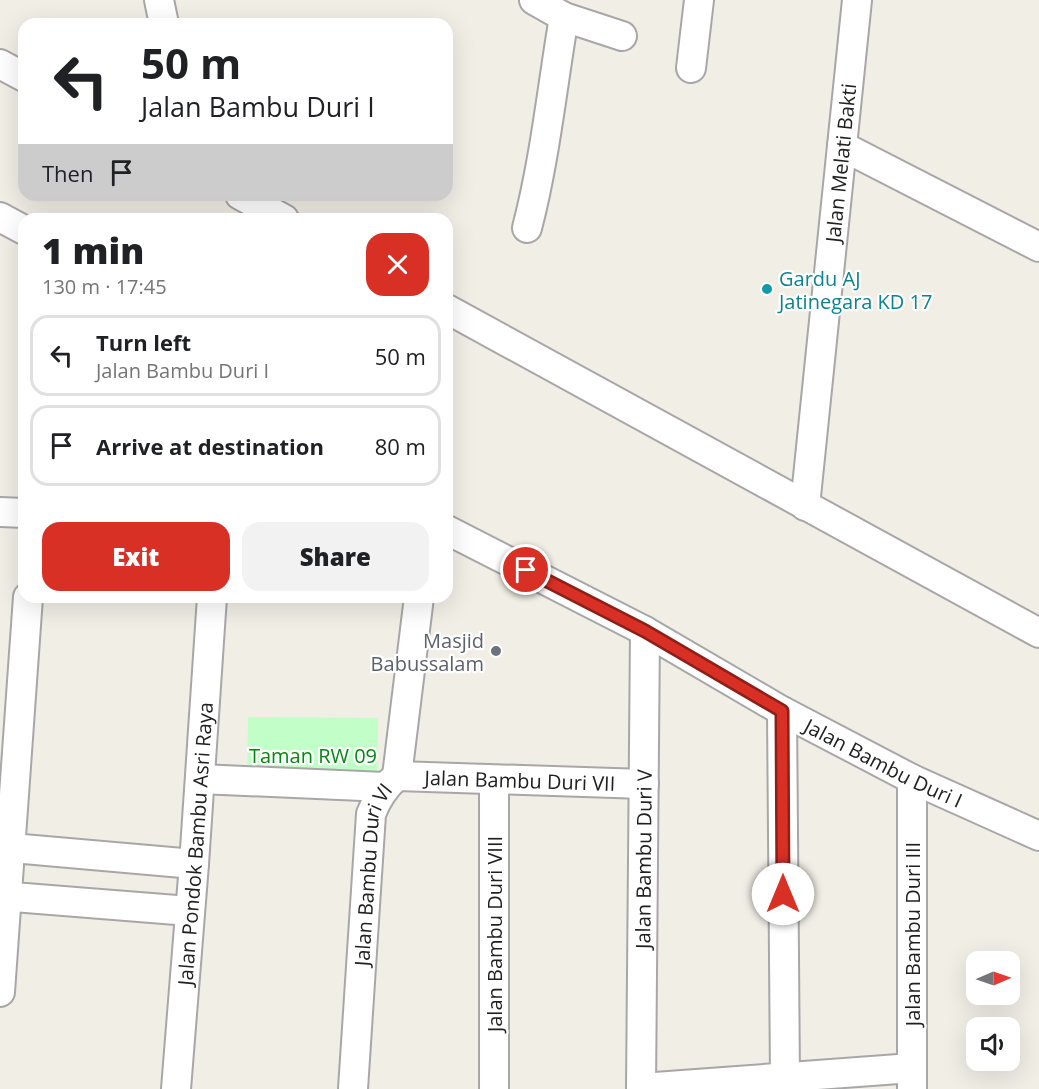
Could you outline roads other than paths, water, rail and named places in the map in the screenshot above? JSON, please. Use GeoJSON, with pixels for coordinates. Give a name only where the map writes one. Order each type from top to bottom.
{"type":"FeatureCollection","features":[{"type":"Feature","properties":{"kind":"street"},"geometry":{"type":"LineString","coordinates":[[159,0],[163,18]]}},
{"type":"Feature","properties":{"kind":"street"},"geometry":{"type":"LineString","coordinates":[[534,0],[564,17],[622,36]]}},
{"type":"Feature","properties":{"kind":"street"},"geometry":{"type":"LineString","coordinates":[[691,68],[699,0]]}},
{"type":"Feature","properties":{"kind":"street","name":"Jalan Melati Bakti"},"geometry":{"type":"LineString","coordinates":[[805,506],[857,0]]}},
{"type":"Feature","properties":{"kind":"street"},"geometry":{"type":"LineString","coordinates":[[527,228],[539,177],[564,17]]}},
{"type":"Feature","properties":{"kind":"street"},"geometry":{"type":"LineString","coordinates":[[0,64],[18,74]]}},
{"type":"Feature","properties":{"kind":"street"},"geometry":{"type":"LineString","coordinates":[[842,146],[1039,248]]}},
{"type":"Feature","properties":{"kind":"street"},"geometry":{"type":"LineString","coordinates":[[251,201],[273,213]]}},
{"type":"Feature","properties":{"kind":"street"},"geometry":{"type":"LineString","coordinates":[[0,217],[18,227]]}},
{"type":"Feature","properties":{"kind":"street"},"geometry":{"type":"LineString","coordinates":[[453,312],[1039,633]]}},
{"type":"Feature","properties":{"kind":"street"},"geometry":{"type":"LineString","coordinates":[[0,512],[18,513]]}},
{"type":"Feature","properties":{"kind":"street","name":"Jalan Bambu Duri I"},"geometry":{"type":"LineString","coordinates":[[453,533],[645,631],[782,711],[912,779],[1039,836]]}},
{"type":"Feature","properties":{"kind":"street"},"geometry":{"type":"LineString","coordinates":[[0,992],[5,847],[27,603]]}},
{"type":"Feature","properties":{"kind":"street","name":"Jalan Pondok Bambu Asri Raya"},"geometry":{"type":"LineString","coordinates":[[176,1089],[212,603]]}},
{"type":"Feature","properties":{"kind":"street","name":"Jalan Bambu Duri VI"},"geometry":{"type":"LineString","coordinates":[[353,1089],[371,814],[375,801],[391,781],[418,603]]}},
{"type":"Feature","properties":{"kind":"street","name":"Jalan Bambu Duri V"},"geometry":{"type":"LineString","coordinates":[[641,1089],[645,631]]}},
{"type":"Feature","properties":{"kind":"street"},"geometry":{"type":"LineString","coordinates":[[782,711],[785,1079]]}},
{"type":"Feature","properties":{"kind":"street","name":"Jalan Bambu Duri VII"},"geometry":{"type":"LineString","coordinates":[[200,778],[494,780],[644,784]]}},
{"type":"Feature","properties":{"kind":"street","name":"Jalan Bambu Duri III"},"geometry":{"type":"LineString","coordinates":[[912,779],[912,1079]]}},
{"type":"Feature","properties":{"kind":"street","name":"Jalan Bambu Duri VIII"},"geometry":{"type":"LineString","coordinates":[[494,780],[494,1089]]}},
{"type":"Feature","properties":{"kind":"street"},"geometry":{"type":"LineString","coordinates":[[5,847],[194,864]]}},
{"type":"Feature","properties":{"kind":"street"},"geometry":{"type":"LineString","coordinates":[[3,897],[189,911]]}},
{"type":"Feature","properties":{"kind":"street"},"geometry":{"type":"LineString","coordinates":[[641,1089],[785,1079],[912,1079]]}},
{"type":"Feature","properties":{"kind":"place","name":"Gardu AJ Jatinegara KD 17"},"geometry":{"type":"Point","coordinates":[767,289]}},
{"type":"Feature","properties":{"kind":"place","name":"Masjid Babussalam"},"geometry":{"type":"Point","coordinates":[496,651]}},
{"type":"Feature","properties":{"kind":"park label","name":"Taman RW 09"},"geometry":{"type":"Point","coordinates":[313,755]}}]}
